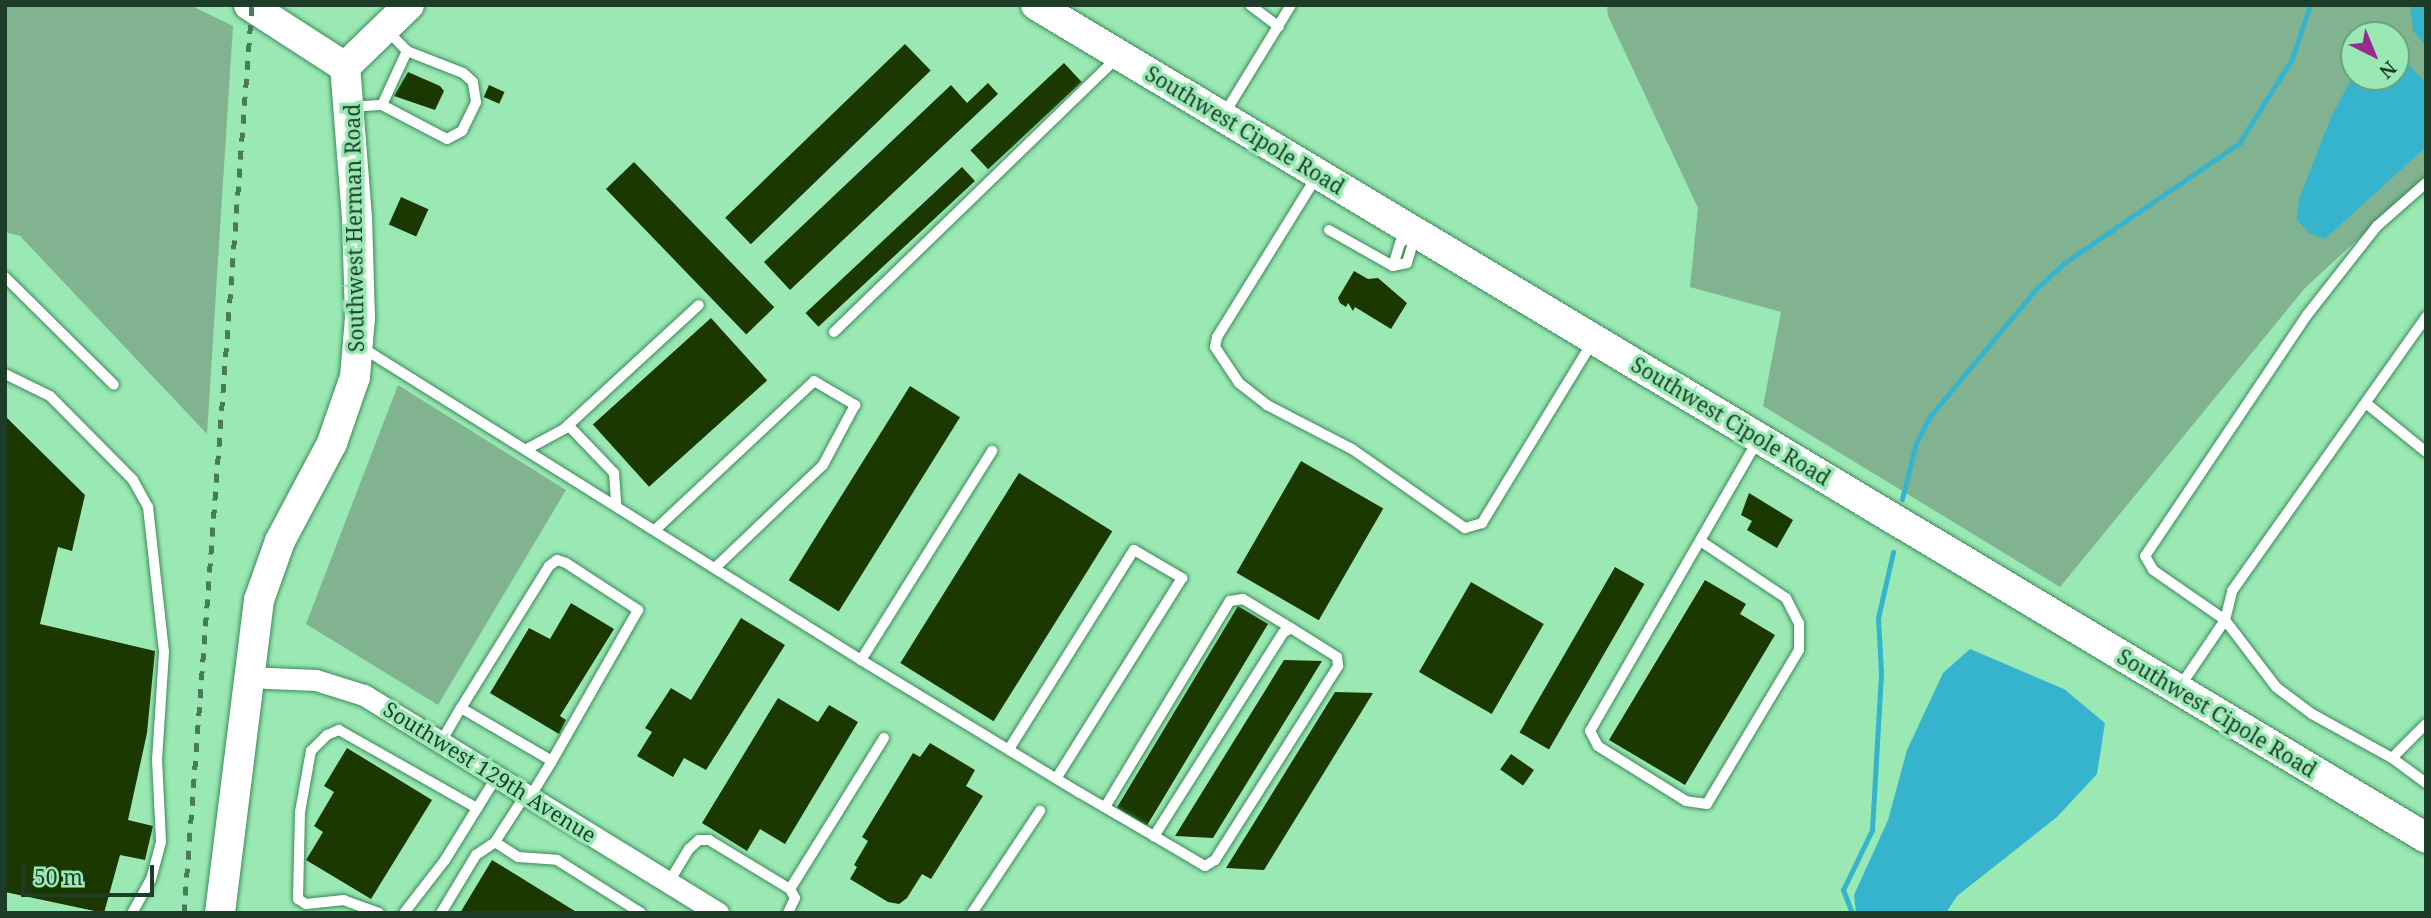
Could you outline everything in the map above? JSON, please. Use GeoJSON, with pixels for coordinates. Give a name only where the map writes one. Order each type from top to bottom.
{"type":"FeatureCollection","features":[{"type":"Feature","properties":{"kind":"street"},"geometry":{"type":"LineString","coordinates":[[249,5],[345,67],[409,5]]}},
{"type":"Feature","properties":{"kind":"street","name":"Southwest Cipole Road"},"geometry":{"type":"LineString","coordinates":[[1036,5],[2426,838]]}},
{"type":"Feature","properties":{"kind":"street","name":"Southwest Herman Road"},"geometry":{"type":"LineString","coordinates":[[220,913],[246,677],[268,569],[345,410],[359,346],[351,107],[345,67]]}},
{"type":"Feature","properties":{"kind":"street","name":"Southwest 129th Avenue"},"geometry":{"type":"LineString","coordinates":[[246,677],[339,685],[365,695],[718,913]]}},
{"type":"Feature","properties":{"kind":"lane"},"geometry":{"type":"LineString","coordinates":[[1250,5],[1279,27]]}},
{"type":"Feature","properties":{"kind":"lane"},"geometry":{"type":"LineString","coordinates":[[1223,116],[1291,5]]}},
{"type":"Feature","properties":{"kind":"lane"},"geometry":{"type":"LineString","coordinates":[[351,107],[382,105],[447,139],[462,131],[475,102],[473,82],[463,74],[407,51],[386,28]]}},
{"type":"Feature","properties":{"kind":"lane"},"geometry":{"type":"LineString","coordinates":[[382,105],[407,51]]}},
{"type":"Feature","properties":{"kind":"lane"},"geometry":{"type":"LineString","coordinates":[[834,332],[1120,55]]}},
{"type":"Feature","properties":{"kind":"lane"},"geometry":{"type":"LineString","coordinates":[[1319,174],[1217,337],[1215,347],[1239,383],[1268,405],[1352,449],[1465,527],[1482,523],[1594,340]]}},
{"type":"Feature","properties":{"kind":"lane"},"geometry":{"type":"LineString","coordinates":[[2426,183],[2377,226],[2307,315],[2145,556],[2153,570],[2225,620],[2276,687],[2312,714],[2392,758],[2426,783]]}},
{"type":"Feature","properties":{"kind":"lane"},"geometry":{"type":"LineString","coordinates":[[1329,230],[1393,266],[1400,243],[1416,233]]}},
{"type":"Feature","properties":{"kind":"lane"},"geometry":{"type":"LineString","coordinates":[[5,276],[114,385]]}},
{"type":"Feature","properties":{"kind":"lane"},"geometry":{"type":"LineString","coordinates":[[527,449],[568,425],[699,305]]}},
{"type":"Feature","properties":{"kind":"lane"},"geometry":{"type":"LineString","coordinates":[[2178,689],[2225,620],[2232,591],[2367,404],[2426,317]]}},
{"type":"Feature","properties":{"kind":"lane"},"geometry":{"type":"LineString","coordinates":[[359,346],[861,660],[1105,807],[1205,866],[1215,860],[1338,666],[1337,657],[1243,599],[1230,601],[1105,807]]}},
{"type":"Feature","properties":{"kind":"lane"},"geometry":{"type":"LineString","coordinates":[[5,374],[50,396],[133,480],[148,507],[163,652],[157,759],[161,842],[151,879],[132,913]]}},
{"type":"Feature","properties":{"kind":"lane"},"geometry":{"type":"LineString","coordinates":[[655,530],[814,380],[855,405],[823,465],[716,567]]}},
{"type":"Feature","properties":{"kind":"lane"},"geometry":{"type":"LineString","coordinates":[[2367,404],[2426,452]]}},
{"type":"Feature","properties":{"kind":"lane"},"geometry":{"type":"LineString","coordinates":[[568,425],[614,473],[616,505]]}},
{"type":"Feature","properties":{"kind":"lane"},"geometry":{"type":"LineString","coordinates":[[1702,542],[1786,598],[1799,623],[1799,650],[1707,804],[1686,801],[1598,746],[1590,732],[1702,542],[1759,437]]}},
{"type":"Feature","properties":{"kind":"lane"},"geometry":{"type":"LineString","coordinates":[[861,660],[992,450]]}},
{"type":"Feature","properties":{"kind":"lane"},"geometry":{"type":"LineString","coordinates":[[1009,749],[1134,550],[1182,578],[1057,777]]}},
{"type":"Feature","properties":{"kind":"lane"},"geometry":{"type":"LineString","coordinates":[[441,742],[549,566],[557,560],[566,563],[638,610],[552,761],[495,842],[476,855],[441,913]]}},
{"type":"Feature","properties":{"kind":"lane"},"geometry":{"type":"LineString","coordinates":[[1154,836],[1283,633],[1291,628]]}},
{"type":"Feature","properties":{"kind":"lane"},"geometry":{"type":"LineString","coordinates":[[461,708],[552,761]]}},
{"type":"Feature","properties":{"kind":"lane"},"geometry":{"type":"LineString","coordinates":[[2392,758],[2426,724]]}},
{"type":"Feature","properties":{"kind":"lane"},"geometry":{"type":"LineString","coordinates":[[379,913],[344,900],[306,904],[298,899],[300,812],[311,751],[340,730],[477,808]]}},
{"type":"Feature","properties":{"kind":"lane"},"geometry":{"type":"LineString","coordinates":[[790,889],[884,738]]}},
{"type":"Feature","properties":{"kind":"lane"},"geometry":{"type":"LineString","coordinates":[[404,913],[497,776]]}},
{"type":"Feature","properties":{"kind":"lane"},"geometry":{"type":"LineString","coordinates":[[972,913],[1040,811]]}},
{"type":"Feature","properties":{"kind":"lane"},"geometry":{"type":"LineString","coordinates":[[669,882],[689,849],[699,840],[709,840],[790,889],[795,898],[788,913]]}},
{"type":"Feature","properties":{"kind":"lane"},"geometry":{"type":"LineString","coordinates":[[495,842],[518,857],[557,860],[641,913]]}},
{"type":"Feature","properties":{"kind":"green space"},"geometry":{"type":"Polygon","coordinates":[[[5,5],[190,5],[233,26],[207,434],[20,236],[5,232],[5,5]]]}},
{"type":"Feature","properties":{"kind":"green space"},"geometry":{"type":"Polygon","coordinates":[[[1607,5],[2426,5],[2426,176],[2305,288],[2060,587],[1763,406],[1781,312],[1690,287],[1698,208],[1608,16],[1607,5]]]}},
{"type":"Feature","properties":{"kind":"green space"},"geometry":{"type":"Polygon","coordinates":[[[398,385],[566,490],[438,705],[306,624],[398,385]]]}},
{"type":"Feature","properties":{"kind":"water"},"geometry":{"type":"Polygon","coordinates":[[[2410,5],[2426,5],[2426,46],[2413,31],[2410,5]]]}},
{"type":"Feature","properties":{"kind":"water"},"geometry":{"type":"Polygon","coordinates":[[[2410,66],[2426,83],[2426,147],[2325,239],[2309,233],[2297,220],[2299,199],[2331,117],[2345,91],[2410,91],[2410,66]]]}},
{"type":"Feature","properties":{"kind":"water"},"geometry":{"type":"Polygon","coordinates":[[[1970,649],[2064,689],[2105,723],[2097,774],[2057,817],[1957,896],[1946,913],[1856,913],[1854,895],[1888,820],[1907,750],[1943,673],[1970,649]]]}},
{"type":"Feature","properties":{"kind":"building"},"geometry":{"type":"Polygon","coordinates":[[[905,44],[931,71],[751,244],[725,218],[905,44]]]}},
{"type":"Feature","properties":{"kind":"building"},"geometry":{"type":"Polygon","coordinates":[[[1064,63],[1082,82],[988,169],[970,150],[1064,63]]]}},
{"type":"Feature","properties":{"kind":"building"},"geometry":{"type":"Polygon","coordinates":[[[408,72],[440,86],[444,91],[435,110],[394,96],[408,72]]]}},
{"type":"Feature","properties":{"kind":"building"},"geometry":{"type":"Polygon","coordinates":[[[988,83],[998,94],[790,290],[764,262],[951,85],[967,103],[988,83]]]}},
{"type":"Feature","properties":{"kind":"building"},"geometry":{"type":"Polygon","coordinates":[[[489,85],[505,92],[499,104],[484,97],[489,85]]]}},
{"type":"Feature","properties":{"kind":"building"},"geometry":{"type":"Polygon","coordinates":[[[634,162],[774,307],[746,334],[606,189],[634,162]]]}},
{"type":"Feature","properties":{"kind":"building"},"geometry":{"type":"Polygon","coordinates":[[[962,167],[975,181],[818,327],[805,313],[962,167]]]}},
{"type":"Feature","properties":{"kind":"building"},"geometry":{"type":"Polygon","coordinates":[[[401,197],[428,209],[416,237],[389,224],[401,197]]]}},
{"type":"Feature","properties":{"kind":"building"},"geometry":{"type":"Polygon","coordinates":[[[1354,271],[1368,279],[1378,278],[1407,303],[1391,329],[1355,307],[1353,311],[1348,303],[1346,307],[1340,303],[1338,298],[1354,271]]]}},
{"type":"Feature","properties":{"kind":"building"},"geometry":{"type":"Polygon","coordinates":[[[711,318],[767,380],[649,487],[593,424],[711,318]]]}},
{"type":"Feature","properties":{"kind":"building"},"geometry":{"type":"Polygon","coordinates":[[[910,386],[960,417],[839,611],[789,580],[910,386]]]}},
{"type":"Feature","properties":{"kind":"building"},"geometry":{"type":"Polygon","coordinates":[[[5,416],[85,495],[72,551],[58,547],[40,624],[155,651],[147,733],[128,820],[153,826],[145,860],[120,855],[104,913],[5,892],[5,416]]]}},
{"type":"Feature","properties":{"kind":"building"},"geometry":{"type":"Polygon","coordinates":[[[1301,461],[1383,509],[1319,620],[1236,573],[1301,461]]]}},
{"type":"Feature","properties":{"kind":"building"},"geometry":{"type":"Polygon","coordinates":[[[1019,473],[1112,531],[994,721],[900,663],[1019,473]]]}},
{"type":"Feature","properties":{"kind":"building"},"geometry":{"type":"Polygon","coordinates":[[[1749,493],[1793,520],[1777,548],[1747,530],[1752,521],[1741,515],[1749,493]]]}},
{"type":"Feature","properties":{"kind":"building"},"geometry":{"type":"Polygon","coordinates":[[[1615,567],[1644,584],[1549,749],[1520,732],[1615,567]]]}},
{"type":"Feature","properties":{"kind":"building"},"geometry":{"type":"Polygon","coordinates":[[[1705,580],[1746,604],[1740,614],[1775,635],[1685,785],[1609,740],[1705,580]]]}},
{"type":"Feature","properties":{"kind":"building"},"geometry":{"type":"Polygon","coordinates":[[[1471,582],[1544,624],[1492,714],[1419,672],[1471,582]]]}},
{"type":"Feature","properties":{"kind":"building"},"geometry":{"type":"Polygon","coordinates":[[[571,603],[614,629],[560,716],[566,720],[559,734],[490,693],[529,628],[550,639],[571,603]]]}},
{"type":"Feature","properties":{"kind":"building"},"geometry":{"type":"Polygon","coordinates":[[[1238,606],[1268,624],[1147,825],[1117,807],[1238,606]]]}},
{"type":"Feature","properties":{"kind":"building"},"geometry":{"type":"Polygon","coordinates":[[[741,618],[785,645],[706,770],[684,758],[673,777],[637,756],[652,732],[645,728],[671,688],[691,700],[741,618]]]}},
{"type":"Feature","properties":{"kind":"building"},"geometry":{"type":"Polygon","coordinates":[[[1284,660],[1322,661],[1213,838],[1175,836],[1284,660]]]}},
{"type":"Feature","properties":{"kind":"building"},"geometry":{"type":"Polygon","coordinates":[[[1335,692],[1373,693],[1264,870],[1226,868],[1335,692]]]}},
{"type":"Feature","properties":{"kind":"building"},"geometry":{"type":"Polygon","coordinates":[[[778,698],[818,722],[829,705],[858,722],[785,844],[760,829],[747,851],[702,823],[778,698]]]}},
{"type":"Feature","properties":{"kind":"building"},"geometry":{"type":"Polygon","coordinates":[[[930,743],[975,770],[966,786],[983,796],[931,879],[922,874],[907,898],[899,904],[888,902],[850,879],[857,867],[854,865],[868,841],[862,837],[913,753],[920,757],[930,743]]]}},
{"type":"Feature","properties":{"kind":"building"},"geometry":{"type":"Polygon","coordinates":[[[347,748],[432,800],[371,899],[306,860],[323,832],[314,826],[334,792],[324,786],[347,748]]]}},
{"type":"Feature","properties":{"kind":"building"},"geometry":{"type":"Polygon","coordinates":[[[1511,754],[1534,770],[1523,786],[1500,770],[1511,754]]]}},
{"type":"Feature","properties":{"kind":"building"},"geometry":{"type":"Polygon","coordinates":[[[492,860],[578,913],[460,913],[492,860]]]}},
{"type":"Feature","properties":{"kind":"waterway"},"geometry":{"type":"LineString","coordinates":[[1902,499],[1916,443],[1930,416],[2034,291],[2064,263],[2239,143],[2292,59],[2310,5]]}},
{"type":"Feature","properties":{"kind":"waterway"},"geometry":{"type":"LineString","coordinates":[[1852,913],[1843,890],[1872,830],[1881,673],[1878,618],[1893,552]]}},
{"type":"Feature","properties":{"kind":"railway"},"geometry":{"type":"LineString","coordinates":[[184,913],[252,5]]}}]}
